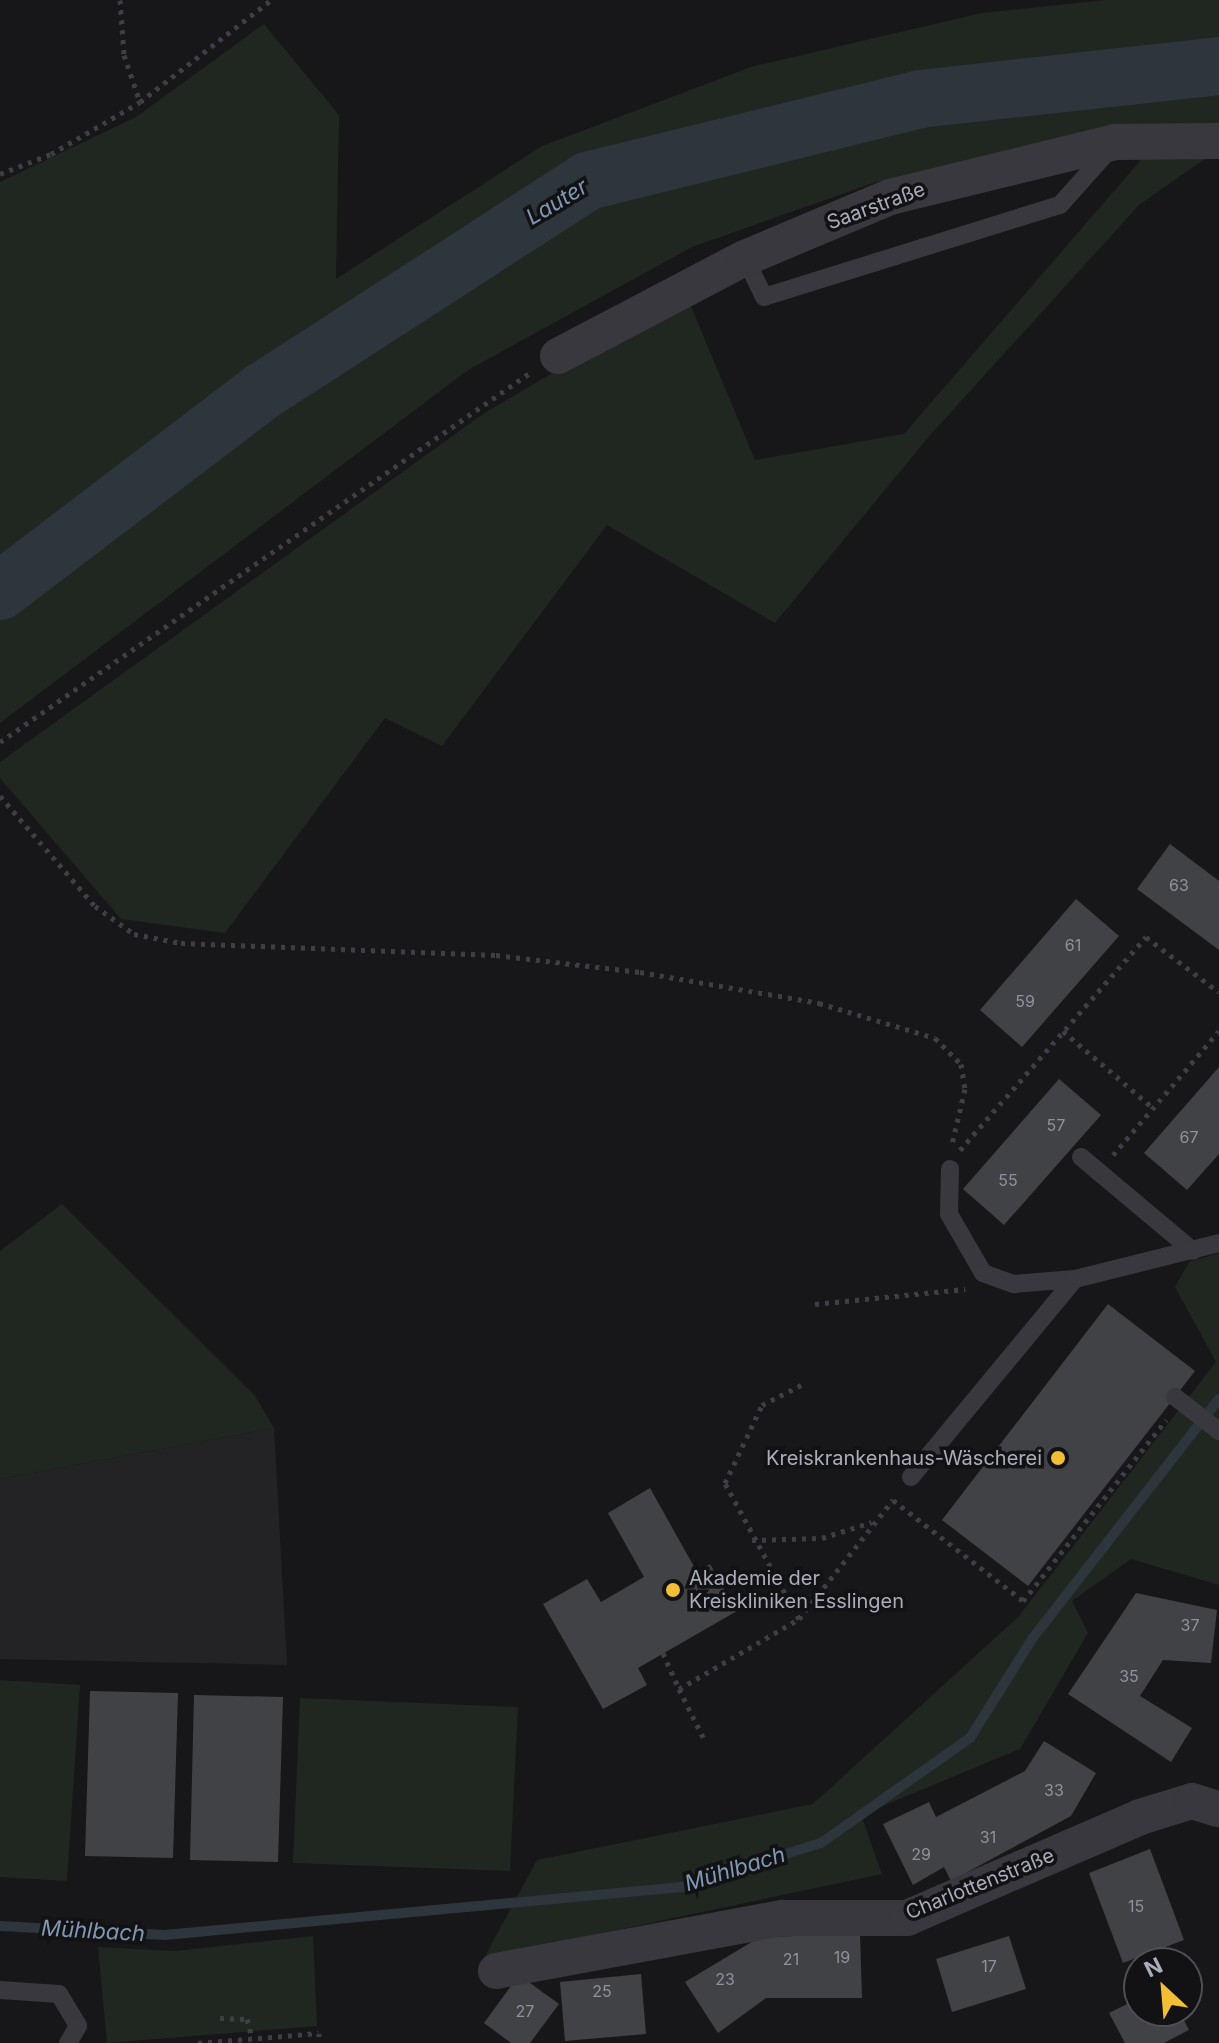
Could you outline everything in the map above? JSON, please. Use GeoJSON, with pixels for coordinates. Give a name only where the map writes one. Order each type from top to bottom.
{"type":"FeatureCollection","features":[{"type":"Feature","properties":{"kind":"street","name":"Saarstraße"},"geometry":{"type":"LineString","coordinates":[[558,356],[745,258],[890,197],[1116,142],[1219,141]]}},
{"type":"Feature","properties":{"kind":"street","name":"Charlottenstraße"},"geometry":{"type":"LineString","coordinates":[[496,1971],[783,1918],[907,1918],[1140,1817],[1192,1801],[1219,1809]]}},
{"type":"Feature","properties":{"kind":"lane"},"geometry":{"type":"LineString","coordinates":[[745,258],[764,297],[1060,205],[1116,142]]}},
{"type":"Feature","properties":{"kind":"lane"},"geometry":{"type":"LineString","coordinates":[[1081,1157],[1193,1251]]}},
{"type":"Feature","properties":{"kind":"lane"},"geometry":{"type":"LineString","coordinates":[[950,1164],[949,1214],[964,1249],[983,1273],[1014,1284],[1075,1279],[1219,1243]]}},
{"type":"Feature","properties":{"kind":"lane"},"geometry":{"type":"LineString","coordinates":[[911,1477],[1075,1279]]}},
{"type":"Feature","properties":{"kind":"lane"},"geometry":{"type":"LineString","coordinates":[[1175,1397],[1219,1431]]}},
{"type":"Feature","properties":{"kind":"lane"},"geometry":{"type":"LineString","coordinates":[[0,1990],[59,1994],[78,2026],[68,2043]]}},
{"type":"Feature","properties":{"kind":"path"},"geometry":{"type":"LineString","coordinates":[[120,0],[124,55],[140,102]]}},
{"type":"Feature","properties":{"kind":"path"},"geometry":{"type":"LineString","coordinates":[[0,174],[51,154],[140,102],[271,0]]}},
{"type":"Feature","properties":{"kind":"path"},"geometry":{"type":"LineString","coordinates":[[0,742],[465,411],[558,356]]}},
{"type":"Feature","properties":{"kind":"path"},"geometry":{"type":"LineString","coordinates":[[0,796],[95,906],[134,934],[181,943],[511,957],[640,972],[887,1022],[935,1038],[961,1064],[965,1089],[950,1164]]}},
{"type":"Feature","properties":{"kind":"path"},"geometry":{"type":"LineString","coordinates":[[950,1164],[1146,937],[1219,992]]}},
{"type":"Feature","properties":{"kind":"path"},"geometry":{"type":"LineString","coordinates":[[1063,1031],[1153,1108]]}},
{"type":"Feature","properties":{"kind":"path"},"geometry":{"type":"LineString","coordinates":[[1099,1171],[1219,1031]]}},
{"type":"Feature","properties":{"kind":"path"},"geometry":{"type":"LineString","coordinates":[[815,1304],[1014,1284]]}},
{"type":"Feature","properties":{"kind":"path"},"geometry":{"type":"LineString","coordinates":[[799,1619],[751,1540],[725,1483],[762,1405],[801,1385]]}},
{"type":"Feature","properties":{"kind":"path"},"geometry":{"type":"LineString","coordinates":[[893,1500],[1023,1601],[1161,1426]]}},
{"type":"Feature","properties":{"kind":"path"},"geometry":{"type":"LineString","coordinates":[[679,1689],[799,1619],[872,1522],[911,1477]]}},
{"type":"Feature","properties":{"kind":"path"},"geometry":{"type":"LineString","coordinates":[[751,1540],[822,1538],[872,1522]]}},
{"type":"Feature","properties":{"kind":"path"},"geometry":{"type":"LineString","coordinates":[[663,1653],[703,1737]]}},
{"type":"Feature","properties":{"kind":"path"},"geometry":{"type":"LineString","coordinates":[[220,2018],[247,2019],[251,2034]]}},
{"type":"Feature","properties":{"kind":"path"},"geometry":{"type":"LineString","coordinates":[[198,2043],[251,2034],[319,2033],[319,2043]]}},
{"type":"Feature","properties":{"kind":"shaded area"},"geometry":{"type":"Polygon","coordinates":[[[1105,0],[1219,0],[1219,123],[1105,128],[873,183],[692,247],[468,370],[0,723],[0,182],[136,117],[264,24],[339,115],[336,279],[542,146],[754,66],[982,13],[1105,0]]]}},
{"type":"Feature","properties":{"kind":"shaded area"},"geometry":{"type":"Polygon","coordinates":[[[1146,154],[1209,156],[1139,205],[931,434],[775,623],[607,525],[442,746],[385,718],[225,933],[121,919],[0,778],[0,762],[483,414],[686,294],[755,460],[904,434],[1146,154]]]}},
{"type":"Feature","properties":{"kind":"shaded area"},"geometry":{"type":"Polygon","coordinates":[[[62,1204],[255,1396],[274,1428],[0,1479],[0,1251],[62,1204]]]}},
{"type":"Feature","properties":{"kind":"shaded area"},"geometry":{"type":"Polygon","coordinates":[[[1219,1253],[1219,1585],[1131,1559],[1072,1601],[1088,1633],[1020,1749],[861,1815],[882,1874],[484,1958],[537,1860],[813,1804],[1019,1616],[1216,1362],[1175,1287],[1189,1262],[1219,1253]]]}},
{"type":"Feature","properties":{"kind":"shaded area"},"geometry":{"type":"Polygon","coordinates":[[[274,1428],[287,1665],[0,1659],[0,1479],[274,1428]]]}},
{"type":"Feature","properties":{"kind":"shaded area"},"geometry":{"type":"Polygon","coordinates":[[[0,1680],[80,1685],[67,1881],[0,1877],[0,1680]]]}},
{"type":"Feature","properties":{"kind":"shaded area"},"geometry":{"type":"Polygon","coordinates":[[[300,1698],[518,1707],[510,1871],[293,1863],[300,1698]]]}},
{"type":"Feature","properties":{"kind":"shaded area"},"geometry":{"type":"Polygon","coordinates":[[[313,1936],[317,2026],[107,2043],[98,1947],[175,1951],[313,1936]]]}},
{"type":"Feature","properties":{"kind":"building"},"geometry":{"type":"Polygon","coordinates":[[[1170,844],[1219,881],[1219,950],[1137,889],[1170,844]]]}},
{"type":"Feature","properties":{"kind":"building"},"geometry":{"type":"Polygon","coordinates":[[[1076,899],[1119,936],[1022,1047],[980,1010],[1076,899]]]}},
{"type":"Feature","properties":{"kind":"building"},"geometry":{"type":"Polygon","coordinates":[[[1219,1067],[1219,1154],[1187,1190],[1144,1153],[1219,1067]]]}},
{"type":"Feature","properties":{"kind":"building"},"geometry":{"type":"Polygon","coordinates":[[[1059,1079],[1101,1115],[1004,1225],[963,1189],[1059,1079]]]}},
{"type":"Feature","properties":{"kind":"building","name":"Kreiskrankenhaus-Wäscherei"},"geometry":{"type":"Polygon","coordinates":[[[1108,1304],[1195,1371],[1028,1586],[942,1520],[1108,1304]]]}},
{"type":"Feature","properties":{"kind":"building","name":"Akademie der Kreiskliniken Esslingen"},"geometry":{"type":"Polygon","coordinates":[[[650,1488],[697,1572],[710,1564],[737,1611],[638,1668],[647,1685],[603,1709],[543,1604],[587,1579],[601,1602],[644,1577],[608,1513],[650,1488]]]}},
{"type":"Feature","properties":{"kind":"building"},"geometry":{"type":"Polygon","coordinates":[[[1136,1593],[1217,1610],[1211,1663],[1163,1660],[1140,1696],[1192,1728],[1171,1762],[1068,1694],[1136,1593]]]}},
{"type":"Feature","properties":{"kind":"building"},"geometry":{"type":"Polygon","coordinates":[[[90,1691],[178,1693],[173,1858],[85,1856],[90,1691]]]}},
{"type":"Feature","properties":{"kind":"building"},"geometry":{"type":"Polygon","coordinates":[[[194,1695],[283,1697],[278,1862],[190,1860],[194,1695]]]}},
{"type":"Feature","properties":{"kind":"building"},"geometry":{"type":"Polygon","coordinates":[[[1044,1741],[1096,1773],[1071,1816],[951,1881],[944,1867],[913,1885],[883,1824],[929,1802],[936,1817],[1025,1771],[1044,1741]]]}},
{"type":"Feature","properties":{"kind":"building"},"geometry":{"type":"Polygon","coordinates":[[[1150,1849],[1184,1940],[1165,1947],[1123,1947],[1123,1963],[1089,1873],[1150,1849]]]}},
{"type":"Feature","properties":{"kind":"building"},"geometry":{"type":"Polygon","coordinates":[[[860,1934],[862,1998],[766,1998],[718,2033],[685,1982],[760,1937],[860,1934]]]}},
{"type":"Feature","properties":{"kind":"building"},"geometry":{"type":"Polygon","coordinates":[[[1009,1936],[1026,1989],[952,2012],[936,1959],[1009,1936]]]}},
{"type":"Feature","properties":{"kind":"building"},"geometry":{"type":"Polygon","coordinates":[[[641,1974],[646,2034],[565,2041],[560,1982],[641,1974]]]}},
{"type":"Feature","properties":{"kind":"building"},"geometry":{"type":"Polygon","coordinates":[[[519,1975],[559,2004],[530,2043],[511,2043],[484,2023],[519,1975]]]}},
{"type":"Feature","properties":{"kind":"building"},"geometry":{"type":"Polygon","coordinates":[[[1123,2006],[1123,2027],[1187,2027],[1189,2030],[1164,2043],[1125,2043],[1109,2013],[1123,2006]]]}},
{"type":"Feature","properties":{"kind":"waterway","name":"Lauter"},"geometry":{"type":"LineString","coordinates":[[0,591],[263,391],[587,181],[920,99],[1219,66]]}},
{"type":"Feature","properties":{"kind":"waterway","name":"Mühlbach"},"geometry":{"type":"LineString","coordinates":[[0,1926],[165,1935],[682,1887],[821,1843],[970,1738],[1032,1639],[1219,1399]]}},
{"type":"Feature","properties":{"kind":"place","name":"Kreiskrankenhaus-Wäscherei"},"geometry":{"type":"Point","coordinates":[1058,1458]}},
{"type":"Feature","properties":{"kind":"place","name":"Akademie der Kreiskliniken Esslingen"},"geometry":{"type":"Point","coordinates":[673,1590]}}]}
